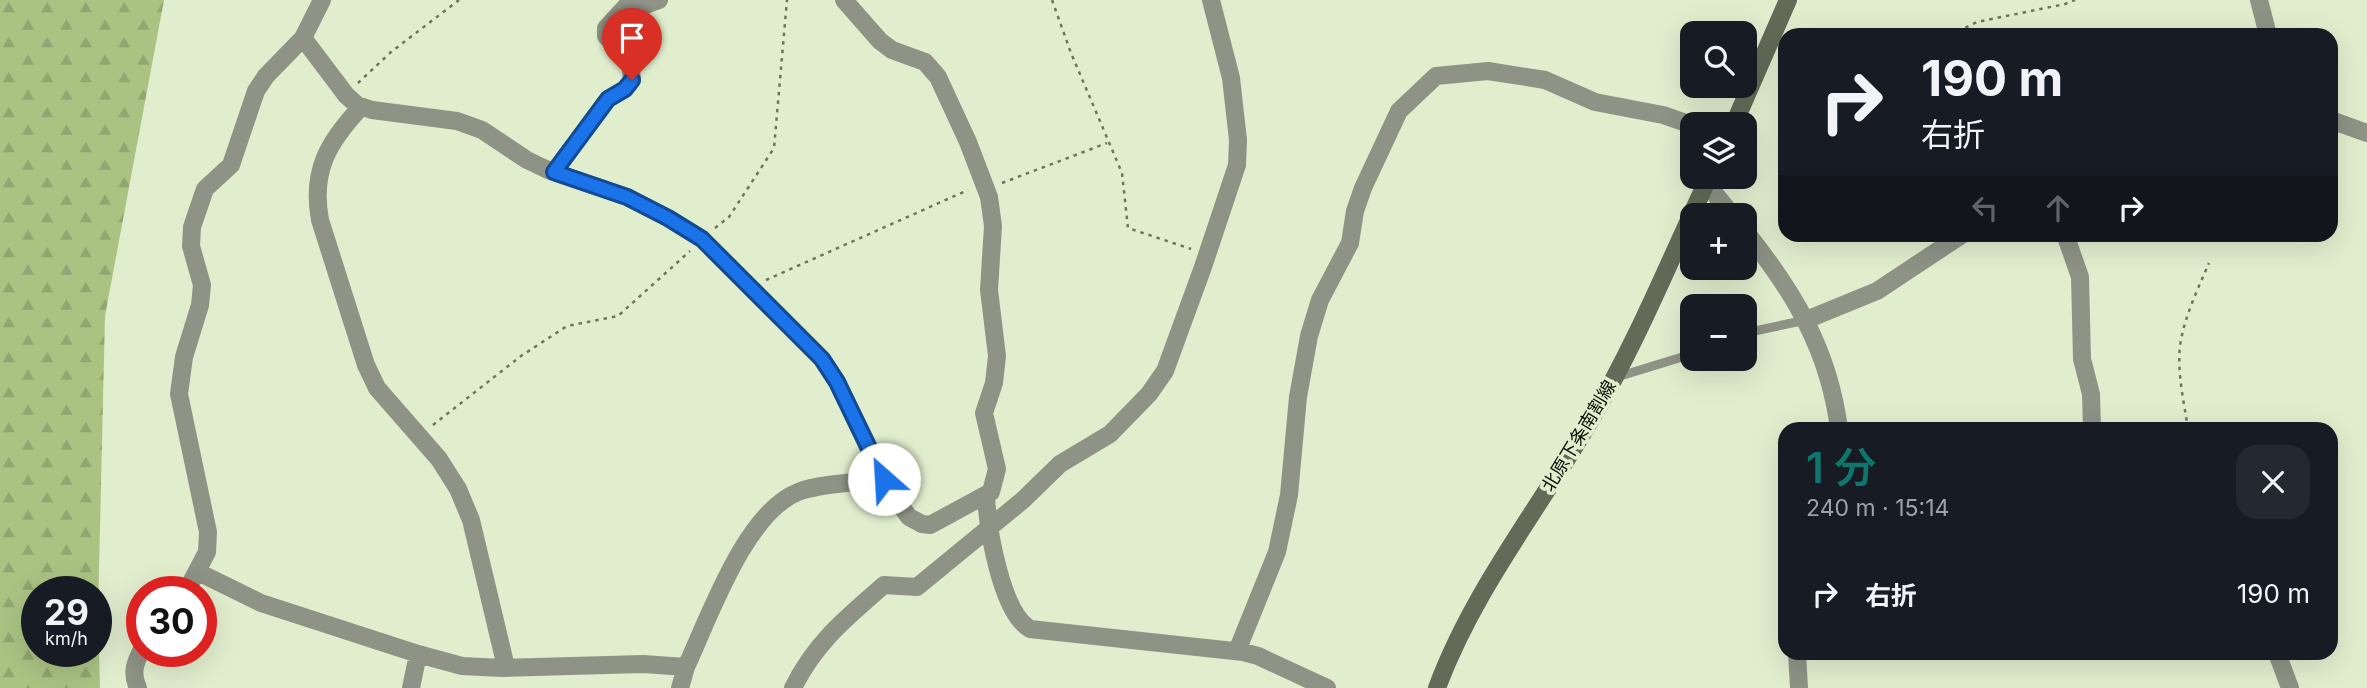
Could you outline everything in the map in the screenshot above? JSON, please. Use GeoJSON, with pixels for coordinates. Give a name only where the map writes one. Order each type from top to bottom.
{"type":"FeatureCollection","features":[{"type":"Feature","properties":{"kind":"main road"},"geometry":{"type":"LineString","coordinates":[[1739,112],[1788,0]]}},
{"type":"Feature","properties":{"kind":"main road","name":"北原下条南割線"},"geometry":{"type":"LineString","coordinates":[[1437,688],[1445,666],[1475,608],[1615,378],[1703,189]]}},
{"type":"Feature","properties":{"kind":"street"},"geometry":{"type":"LineString","coordinates":[[196,576],[207,552],[208,532],[179,394],[184,357],[200,305],[202,285],[191,246],[192,227],[205,189],[231,165],[256,91],[266,76],[303,38],[322,0]]}},
{"type":"Feature","properties":{"kind":"street"},"geometry":{"type":"LineString","coordinates":[[554,172],[608,99],[625,89],[632,80],[631,63],[606,36],[606,28],[631,1],[648,4],[659,0]]}},
{"type":"Feature","properties":{"kind":"street"},"geometry":{"type":"LineString","coordinates":[[303,38],[346,95],[361,107],[457,121],[482,130],[527,160],[627,197],[702,239],[822,359],[837,382],[884,479],[909,517],[930,525],[961,507],[986,497],[992,492],[997,476],[984,413],[994,383],[997,356],[989,290],[993,226],[985,186],[938,77],[925,62],[892,50],[880,41],[844,0]]}},
{"type":"Feature","properties":{"kind":"street"},"geometry":{"type":"LineString","coordinates":[[793,688],[832,630],[884,585],[917,587],[1023,500],[1060,464],[1110,434],[1149,394],[1165,371],[1237,165],[1238,140],[1231,78],[1212,0]]}},
{"type":"Feature","properties":{"kind":"street"},"geometry":{"type":"LineString","coordinates":[[2259,0],[2266,28]]}},
{"type":"Feature","properties":{"kind":"street"},"geometry":{"type":"LineString","coordinates":[[1237,651],[1277,552],[1289,495],[1298,397],[1309,336],[1320,300],[1350,243],[1355,211],[1363,188],[1399,111],[1436,76],[1488,71],[1545,80],[1595,102],[1680,121]]}},
{"type":"Feature","properties":{"kind":"street"},"geometry":{"type":"LineString","coordinates":[[361,107],[331,143],[323,161],[316,199],[320,220],[366,365],[377,388],[445,469],[458,489],[471,520],[506,667]]}},
{"type":"Feature","properties":{"kind":"street"},"geometry":{"type":"LineString","coordinates":[[2338,123],[2367,133]]}},
{"type":"Feature","properties":{"kind":"street"},"geometry":{"type":"LineString","coordinates":[[1806,320],[1877,291],[1952,242]]}},
{"type":"Feature","properties":{"kind":"street"},"geometry":{"type":"LineString","coordinates":[[2068,242],[2080,277],[2082,359],[2091,394],[2092,422]]}},
{"type":"Feature","properties":{"kind":"street"},"geometry":{"type":"LineString","coordinates":[[1757,246],[1778,272],[1821,351],[1831,384],[1838,422]]}},
{"type":"Feature","properties":{"kind":"street"},"geometry":{"type":"LineString","coordinates":[[680,688],[686,667],[742,548],[774,508],[787,497],[801,491],[884,479]]}},
{"type":"Feature","properties":{"kind":"street"},"geometry":{"type":"LineString","coordinates":[[986,497],[988,529],[994,555],[1016,616],[1030,629],[1237,651],[1258,656],[1327,688]]}},
{"type":"Feature","properties":{"kind":"street"},"geometry":{"type":"LineString","coordinates":[[198,572],[261,603],[462,666],[643,664],[686,667]]}},
{"type":"Feature","properties":{"kind":"street"},"geometry":{"type":"LineString","coordinates":[[411,688],[418,654]]}},
{"type":"Feature","properties":{"kind":"street"},"geometry":{"type":"LineString","coordinates":[[1797,660],[1799,688]]}},
{"type":"Feature","properties":{"kind":"street"},"geometry":{"type":"LineString","coordinates":[[2280,660],[2290,688]]}},
{"type":"Feature","properties":{"kind":"street"},"geometry":{"type":"LineString","coordinates":[[134,667],[134,679],[138,688]]}},
{"type":"Feature","properties":{"kind":"lane"},"geometry":{"type":"LineString","coordinates":[[1757,330],[1806,320]]}},
{"type":"Feature","properties":{"kind":"lane"},"geometry":{"type":"LineString","coordinates":[[1615,378],[1680,358]]}},
{"type":"Feature","properties":{"kind":"path"},"geometry":{"type":"LineString","coordinates":[[346,95],[383,58],[459,0]]}},
{"type":"Feature","properties":{"kind":"path"},"geometry":{"type":"LineString","coordinates":[[418,436],[522,356],[567,326],[618,316],[729,217],[774,148],[787,0]]}},
{"type":"Feature","properties":{"kind":"path"},"geometry":{"type":"LineString","coordinates":[[1052,0],[1122,173],[1128,228],[1183,245],[1206,258]]}},
{"type":"Feature","properties":{"kind":"path"},"geometry":{"type":"LineString","coordinates":[[1965,28],[1977,22],[2076,0]]}},
{"type":"Feature","properties":{"kind":"path"},"geometry":{"type":"LineString","coordinates":[[750,287],[985,186],[1108,143]]}},
{"type":"Feature","properties":{"kind":"path"},"geometry":{"type":"LineString","coordinates":[[2187,422],[2180,369],[2180,346],[2187,316],[2210,262]]}},
{"type":"Feature","properties":{"kind":"green space"},"geometry":{"type":"Polygon","coordinates":[[[0,0],[164,0],[105,316],[99,576],[21,576],[21,667],[99,667],[100,688],[0,688],[0,0]]]}},
{"type":"Feature","properties":{"kind":"route"},"geometry":{"type":"LineString","coordinates":[[632,80],[625,89],[608,99],[554,172],[627,197],[702,239],[822,359],[837,382],[884,479]]}}]}
